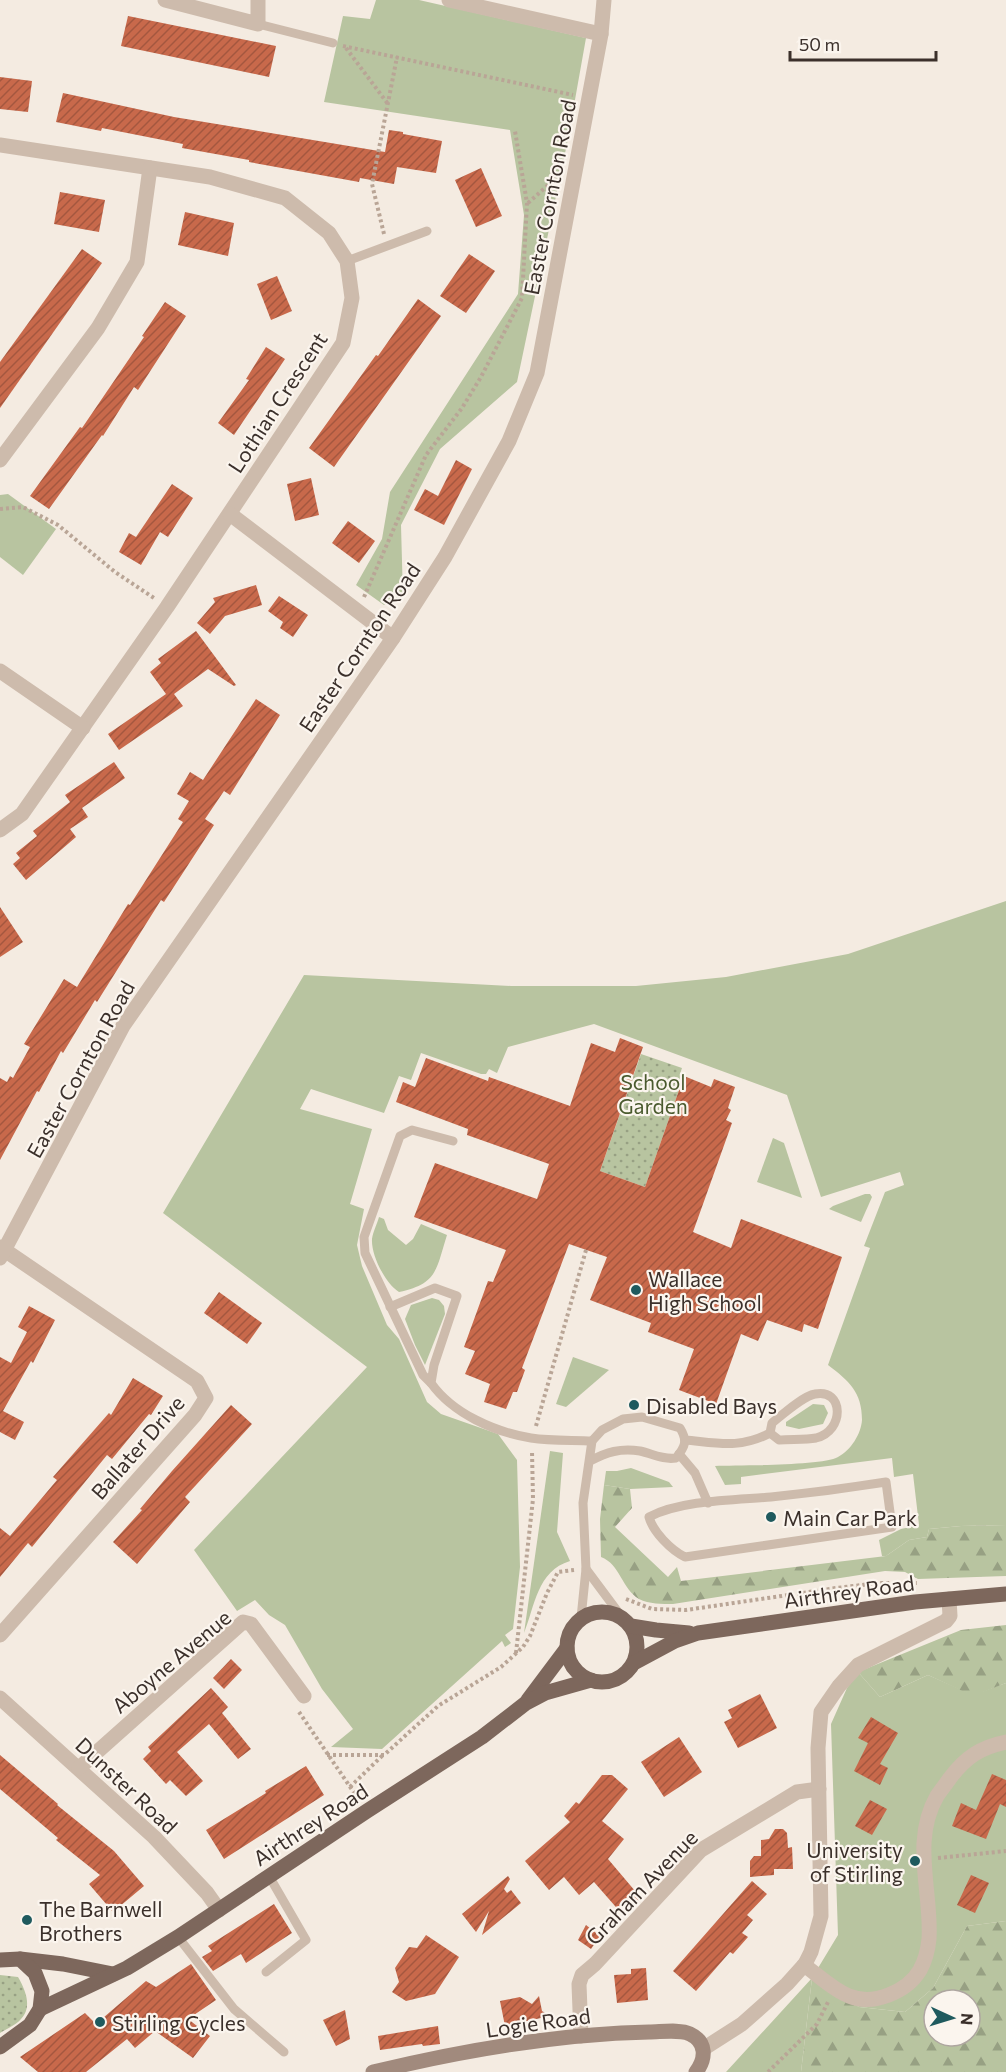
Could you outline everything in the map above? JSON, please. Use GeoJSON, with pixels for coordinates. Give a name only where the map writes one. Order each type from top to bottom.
{"type":"FeatureCollection","features":[{"type":"Feature","properties":{"kind":"main road","name":"Airthrey Road"},"geometry":{"type":"LineString","coordinates":[[698,1633],[949,1599],[1006,1594]]}},
{"type":"Feature","properties":{"kind":"main road"},"geometry":{"type":"LineString","coordinates":[[626,1621],[638,1644],[634,1663],[628,1672],[611,1682],[591,1680],[581,1676],[568,1659],[567,1648],[568,1637],[573,1626],[581,1618],[601,1611],[611,1612],[626,1621],[656,1630],[698,1633]]}},
{"type":"Feature","properties":{"kind":"main road"},"geometry":{"type":"LineString","coordinates":[[634,1663],[667,1644],[698,1633]]}},
{"type":"Feature","properties":{"kind":"main road"},"geometry":{"type":"LineString","coordinates":[[526,1703],[567,1648]]}},
{"type":"Feature","properties":{"kind":"main road"},"geometry":{"type":"LineString","coordinates":[[526,1703],[545,1693],[591,1680]]}},
{"type":"Feature","properties":{"kind":"main road","name":"Airthrey Road"},"geometry":{"type":"LineString","coordinates":[[40,2009],[113,1974],[178,1937],[482,1737],[526,1703]]}},
{"type":"Feature","properties":{"kind":"main road"},"geometry":{"type":"LineString","coordinates":[[0,2047],[30,2025],[40,2009],[42,1991],[35,1973],[20,1959]]}},
{"type":"Feature","properties":{"kind":"main road"},"geometry":{"type":"LineString","coordinates":[[0,1960],[20,1959],[63,1964],[113,1974]]}},
{"type":"Feature","properties":{"kind":"main road","name":"Logie Road"},"geometry":{"type":"LineString","coordinates":[[373,2072],[438,2058],[581,2036],[628,2032],[689,2033],[699,2040],[704,2049]]}},
{"type":"Feature","properties":{"kind":"main road"},"geometry":{"type":"LineString","coordinates":[[696,2072],[704,2057],[704,2049]]}},
{"type":"Feature","properties":{"kind":"street"},"geometry":{"type":"LineString","coordinates":[[165,0],[258,24],[258,0]]}},
{"type":"Feature","properties":{"kind":"street"},"geometry":{"type":"LineString","coordinates":[[449,0],[601,34]]}},
{"type":"Feature","properties":{"kind":"street","name":"Easter Cornton Road"},"geometry":{"type":"LineString","coordinates":[[2,1252],[123,1026],[393,638],[445,557],[509,441],[537,373],[601,34],[604,0]]}},
{"type":"Feature","properties":{"kind":"street","name":"Lothian Crescent"},"geometry":{"type":"LineString","coordinates":[[0,145],[210,177],[285,198],[329,233],[347,261],[352,298],[343,343],[230,514],[22,814],[0,830]]}},
{"type":"Feature","properties":{"kind":"street"},"geometry":{"type":"LineString","coordinates":[[0,460],[98,328],[137,262],[150,168]]}},
{"type":"Feature","properties":{"kind":"street"},"geometry":{"type":"LineString","coordinates":[[230,514],[393,638]]}},
{"type":"Feature","properties":{"kind":"street"},"geometry":{"type":"LineString","coordinates":[[0,671],[83,728]]}},
{"type":"Feature","properties":{"kind":"street","name":"Ballater Drive"},"geometry":{"type":"LineString","coordinates":[[0,1635],[195,1415],[206,1398],[197,1381],[2,1252]]}},
{"type":"Feature","properties":{"kind":"street"},"geometry":{"type":"LineString","coordinates":[[704,2049],[742,2024],[787,1984],[812,1953],[820,1916],[818,1748],[821,1712],[839,1686],[858,1665],[946,1621],[950,1616],[949,1599]]}},
{"type":"Feature","properties":{"kind":"street","name":"Aboyne Avenue"},"geometry":{"type":"LineString","coordinates":[[79,1768],[243,1622],[251,1624],[304,1696]]}},
{"type":"Feature","properties":{"kind":"street","name":"Dunster Road"},"geometry":{"type":"LineString","coordinates":[[0,1698],[154,1837],[207,1893],[219,1910]]}},
{"type":"Feature","properties":{"kind":"street"},"geometry":{"type":"LineString","coordinates":[[804,1965],[849,1996],[866,2000],[886,1997],[904,1987],[920,1971],[925,1958],[930,1912],[923,1860],[923,1842],[928,1819],[937,1797],[954,1773],[969,1758],[988,1746],[1006,1742]]}},
{"type":"Feature","properties":{"kind":"street","name":"Graham Avenue"},"geometry":{"type":"LineString","coordinates":[[581,2036],[579,1984],[582,1975],[595,1964],[701,1850],[797,1792],[819,1789]]}},
{"type":"Feature","properties":{"kind":"lane"},"geometry":{"type":"LineString","coordinates":[[258,24],[333,43]]}},
{"type":"Feature","properties":{"kind":"lane"},"geometry":{"type":"LineString","coordinates":[[347,261],[428,231]]}},
{"type":"Feature","properties":{"kind":"lane"},"geometry":{"type":"LineString","coordinates":[[453,1141],[412,1130],[400,1136],[364,1237],[364,1253],[423,1375],[440,1396],[455,1408],[503,1431],[532,1438],[592,1441]]}},
{"type":"Feature","properties":{"kind":"lane"},"geometry":{"type":"LineString","coordinates":[[390,1307],[435,1288],[456,1296],[434,1365],[431,1383]]}},
{"type":"Feature","properties":{"kind":"lane"},"geometry":{"type":"LineString","coordinates":[[823,1393],[832,1398],[838,1408],[838,1420],[831,1430],[817,1438],[779,1440],[770,1433],[772,1423],[812,1394],[823,1393]]}},
{"type":"Feature","properties":{"kind":"lane"},"geometry":{"type":"LineString","coordinates":[[581,1618],[586,1569],[583,1503],[592,1441],[602,1430],[623,1419],[642,1417],[680,1428],[685,1440],[680,1454],[676,1458],[667,1460],[640,1452],[621,1450],[610,1451],[590,1461]]}},
{"type":"Feature","properties":{"kind":"lane"},"geometry":{"type":"LineString","coordinates":[[685,1440],[740,1444],[770,1433]]}},
{"type":"Feature","properties":{"kind":"lane"},"geometry":{"type":"LineString","coordinates":[[680,1454],[695,1473],[708,1503]]}},
{"type":"Feature","properties":{"kind":"lane"},"geometry":{"type":"LineString","coordinates":[[886,1482],[892,1527],[685,1557],[676,1552],[651,1525],[649,1517],[661,1511],[708,1503],[809,1493],[886,1482]]}},
{"type":"Feature","properties":{"kind":"lane"},"geometry":{"type":"LineString","coordinates":[[586,1569],[626,1621]]}},
{"type":"Feature","properties":{"kind":"lane"},"geometry":{"type":"LineString","coordinates":[[266,1972],[306,1940],[269,1876]]}},
{"type":"Feature","properties":{"kind":"lane"},"geometry":{"type":"LineString","coordinates":[[178,1937],[234,2009],[284,2052]]}},
{"type":"Feature","properties":{"kind":"path"},"geometry":{"type":"LineString","coordinates":[[333,43],[589,99]]}},
{"type":"Feature","properties":{"kind":"path"},"geometry":{"type":"LineString","coordinates":[[344,46],[389,105]]}},
{"type":"Feature","properties":{"kind":"path"},"geometry":{"type":"LineString","coordinates":[[387,246],[372,184],[397,57]]}},
{"type":"Feature","properties":{"kind":"path"},"geometry":{"type":"LineString","coordinates":[[358,611],[426,455],[467,400],[522,298],[527,203],[515,131]]}},
{"type":"Feature","properties":{"kind":"path"},"geometry":{"type":"LineString","coordinates":[[527,203],[577,160]]}},
{"type":"Feature","properties":{"kind":"path"},"geometry":{"type":"LineString","coordinates":[[0,509],[23,507],[58,525],[116,572],[167,607]]}},
{"type":"Feature","properties":{"kind":"path"},"geometry":{"type":"LineString","coordinates":[[327,1755],[367,1811]]}},
{"type":"Feature","properties":{"kind":"path"},"geometry":{"type":"LineString","coordinates":[[350,1787],[384,1755]]}},
{"type":"Feature","properties":{"kind":"path"},"geometry":{"type":"LineString","coordinates":[[923,1860],[1006,1851]]}},
{"type":"Feature","properties":{"kind":"path"},"geometry":{"type":"LineString","coordinates":[[768,2072],[817,2024],[826,2003],[837,1989]]}},
{"type":"Feature","properties":{"kind":"green space"},"geometry":{"type":"Polygon","coordinates":[[[376,0],[419,0],[586,38],[568,139],[517,382],[440,449],[401,525],[403,598],[384,605],[356,585],[382,539],[390,492],[518,294],[524,215],[510,130],[324,102],[343,16],[370,19],[376,0]]]}},
{"type":"Feature","properties":{"kind":"green space"},"geometry":{"type":"Polygon","coordinates":[[[8,494],[56,529],[23,575],[0,557],[0,495],[8,494]]]}},
{"type":"Feature","properties":{"kind":"green space"},"geometry":{"type":"Polygon","coordinates":[[[1006,901],[1006,1525],[929,1529],[927,1537],[909,1540],[886,1556],[882,1556],[879,1540],[901,1529],[919,1525],[913,1474],[894,1477],[892,1458],[741,1477],[741,1484],[725,1485],[715,1466],[798,1464],[829,1460],[847,1450],[860,1431],[862,1420],[857,1395],[848,1382],[828,1365],[870,1248],[864,1246],[885,1192],[904,1185],[900,1172],[821,1197],[787,1095],[594,1024],[508,1047],[497,1073],[489,1069],[486,1074],[481,1074],[421,1053],[411,1080],[399,1076],[384,1113],[311,1089],[300,1109],[372,1129],[350,1204],[364,1209],[357,1245],[362,1266],[387,1325],[399,1339],[427,1402],[441,1414],[498,1434],[517,1460],[520,1567],[513,1629],[505,1635],[511,1643],[505,1647],[502,1641],[382,1749],[331,1747],[353,1729],[322,1689],[285,1625],[269,1615],[255,1600],[237,1611],[194,1550],[367,1367],[163,1213],[304,975],[511,986],[636,986],[726,977],[848,954],[1006,901]]]}},
{"type":"Feature","properties":{"kind":"green space","name":"School Garden"},"geometry":{"type":"Polygon","coordinates":[[[641,1054],[682,1068],[680,1074],[684,1076],[645,1187],[600,1171],[641,1054]]]}},
{"type":"Feature","properties":{"kind":"green space"},"geometry":{"type":"Polygon","coordinates":[[[773,1138],[784,1143],[802,1198],[757,1182],[773,1138]]]}},
{"type":"Feature","properties":{"kind":"green space"},"geometry":{"type":"Polygon","coordinates":[[[870,1194],[872,1197],[861,1222],[829,1209],[833,1206],[870,1194]]]}},
{"type":"Feature","properties":{"kind":"green space"},"geometry":{"type":"Polygon","coordinates":[[[379,1217],[384,1219],[388,1230],[406,1245],[413,1239],[421,1224],[447,1235],[434,1273],[412,1289],[399,1292],[394,1288],[384,1276],[377,1261],[372,1239],[379,1217]]]}},
{"type":"Feature","properties":{"kind":"green space"},"geometry":{"type":"Polygon","coordinates":[[[432,1298],[439,1300],[444,1306],[445,1314],[425,1365],[405,1319],[411,1305],[432,1298]]]}},
{"type":"Feature","properties":{"kind":"green space"},"geometry":{"type":"Polygon","coordinates":[[[573,1357],[609,1370],[566,1407],[556,1404],[573,1357]]]}},
{"type":"Feature","properties":{"kind":"green space"},"geometry":{"type":"Polygon","coordinates":[[[813,1404],[824,1405],[828,1413],[823,1424],[799,1429],[786,1426],[786,1422],[813,1404]]]}},
{"type":"Feature","properties":{"kind":"green space"},"geometry":{"type":"Polygon","coordinates":[[[550,1451],[563,1453],[557,1532],[570,1561],[559,1566],[544,1581],[524,1633],[550,1451]]]}},
{"type":"Feature","properties":{"kind":"green space"},"geometry":{"type":"Polygon","coordinates":[[[631,1468],[669,1482],[673,1487],[630,1489],[604,1485],[606,1471],[631,1468]]]}},
{"type":"Feature","properties":{"kind":"green space"},"geometry":{"type":"Polygon","coordinates":[[[604,1485],[630,1489],[632,1508],[615,1527],[668,1577],[677,1567],[681,1581],[886,1556],[909,1540],[927,1537],[929,1529],[1006,1525],[1006,1576],[918,1579],[905,1572],[885,1571],[673,1604],[647,1602],[633,1595],[613,1565],[601,1557],[600,1519],[604,1485]]]}},
{"type":"Feature","properties":{"kind":"green space"},"geometry":{"type":"Polygon","coordinates":[[[1006,1625],[1006,1683],[973,1696],[928,1675],[880,1697],[858,1672],[961,1630],[1006,1625]]]}},
{"type":"Feature","properties":{"kind":"green space"},"geometry":{"type":"Polygon","coordinates":[[[858,1672],[880,1697],[928,1675],[973,1695],[1006,1683],[1006,1921],[967,1926],[933,1988],[922,1988],[922,1997],[905,2012],[859,2007],[812,1978],[838,1935],[831,1724],[847,1688],[858,1672]]]}},
{"type":"Feature","properties":{"kind":"green space"},"geometry":{"type":"Polygon","coordinates":[[[1006,1921],[1006,2072],[801,2072],[812,1978],[859,2007],[905,2012],[922,1997],[922,2048],[982,2048],[982,1988],[933,1988],[967,1926],[1006,1921]]]}},
{"type":"Feature","properties":{"kind":"green space"},"geometry":{"type":"Polygon","coordinates":[[[0,1975],[18,1977],[25,1992],[27,2009],[21,2019],[0,2033],[0,1975]]]}},
{"type":"Feature","properties":{"kind":"green space"},"geometry":{"type":"Polygon","coordinates":[[[812,1978],[801,2072],[726,2072],[812,1978]]]}},
{"type":"Feature","properties":{"kind":"building"},"geometry":{"type":"Polygon","coordinates":[[[128,16],[276,46],[269,77],[121,46],[128,16]]]}},
{"type":"Feature","properties":{"kind":"building"},"geometry":{"type":"Polygon","coordinates":[[[0,77],[32,81],[28,112],[0,109],[0,77]]]}},
{"type":"Feature","properties":{"kind":"building"},"geometry":{"type":"Polygon","coordinates":[[[63,93],[174,117],[385,152],[389,130],[442,141],[436,173],[397,167],[394,184],[360,178],[359,182],[182,148],[183,144],[102,128],[101,131],[56,122],[63,93]]]}},
{"type":"Feature","properties":{"kind":"building"},"geometry":{"type":"Polygon","coordinates":[[[481,168],[502,216],[476,227],[455,180],[481,168]]]}},
{"type":"Feature","properties":{"kind":"building"},"geometry":{"type":"Polygon","coordinates":[[[60,192],[105,200],[99,232],[54,224],[60,192]]]}},
{"type":"Feature","properties":{"kind":"building"},"geometry":{"type":"Polygon","coordinates":[[[185,212],[234,223],[228,256],[178,245],[185,212]]]}},
{"type":"Feature","properties":{"kind":"building"},"geometry":{"type":"Polygon","coordinates":[[[82,249],[102,263],[0,408],[0,362],[82,249]]]}},
{"type":"Feature","properties":{"kind":"building"},"geometry":{"type":"Polygon","coordinates":[[[469,254],[495,271],[466,313],[440,296],[469,254]]]}},
{"type":"Feature","properties":{"kind":"building"},"geometry":{"type":"Polygon","coordinates":[[[277,276],[292,311],[271,320],[257,284],[277,276]]]}},
{"type":"Feature","properties":{"kind":"building"},"geometry":{"type":"Polygon","coordinates":[[[418,299],[441,316],[334,467],[309,448],[418,299]]]}},
{"type":"Feature","properties":{"kind":"building"},"geometry":{"type":"Polygon","coordinates":[[[165,302],[186,316],[138,390],[134,387],[103,436],[49,509],[30,496],[80,427],[82,428],[165,302]]]}},
{"type":"Feature","properties":{"kind":"building"},"geometry":{"type":"Polygon","coordinates":[[[266,347],[285,359],[234,435],[218,423],[249,380],[246,379],[266,347]]]}},
{"type":"Feature","properties":{"kind":"building"},"geometry":{"type":"Polygon","coordinates":[[[456,460],[472,469],[444,525],[414,510],[425,489],[438,496],[456,460]]]}},
{"type":"Feature","properties":{"kind":"building"},"geometry":{"type":"Polygon","coordinates":[[[311,478],[319,515],[295,521],[287,484],[311,478]]]}},
{"type":"Feature","properties":{"kind":"building"},"geometry":{"type":"Polygon","coordinates":[[[172,484],[193,498],[168,537],[160,532],[141,565],[119,552],[129,533],[136,537],[172,484]]]}},
{"type":"Feature","properties":{"kind":"building"},"geometry":{"type":"Polygon","coordinates":[[[348,521],[375,541],[359,563],[332,543],[348,521]]]}},
{"type":"Feature","properties":{"kind":"building"},"geometry":{"type":"Polygon","coordinates":[[[256,585],[262,605],[225,616],[210,634],[197,623],[215,602],[213,598],[256,585]]]}},
{"type":"Feature","properties":{"kind":"building"},"geometry":{"type":"Polygon","coordinates":[[[279,596],[308,615],[293,637],[280,628],[283,622],[268,611],[279,596]]]}},
{"type":"Feature","properties":{"kind":"building"},"geometry":{"type":"Polygon","coordinates":[[[196,631],[236,685],[234,686],[208,669],[174,694],[183,706],[119,750],[108,734],[166,694],[150,672],[161,663],[158,659],[196,631]]]}},
{"type":"Feature","properties":{"kind":"building"},"geometry":{"type":"Polygon","coordinates":[[[256,699],[280,715],[230,795],[224,791],[205,819],[214,825],[164,902],[161,900],[63,1053],[61,1051],[0,1160],[0,1078],[7,1082],[10,1076],[13,1078],[30,1047],[24,1044],[64,979],[77,987],[128,904],[130,905],[183,822],[178,819],[189,801],[177,794],[190,772],[203,780],[256,699]]]}},
{"type":"Feature","properties":{"kind":"building"},"geometry":{"type":"Polygon","coordinates":[[[114,762],[125,778],[82,808],[88,817],[70,829],[76,837],[26,880],[13,864],[20,858],[16,853],[37,836],[33,831],[70,802],[65,795],[114,762]]]}},
{"type":"Feature","properties":{"kind":"building"},"geometry":{"type":"Polygon","coordinates":[[[0,907],[23,942],[0,957],[0,907]]]}},
{"type":"Feature","properties":{"kind":"building","name":"Wallace High School"},"geometry":{"type":"Polygon","coordinates":[[[620,1038],[643,1047],[600,1171],[645,1187],[684,1076],[711,1087],[714,1079],[735,1087],[728,1108],[731,1110],[726,1120],[732,1123],[693,1232],[731,1248],[741,1219],[842,1257],[818,1329],[804,1324],[802,1332],[767,1320],[758,1341],[741,1334],[716,1404],[679,1390],[694,1349],[648,1332],[651,1323],[590,1300],[607,1257],[569,1244],[522,1368],[525,1370],[517,1392],[513,1392],[506,1409],[484,1402],[490,1384],[465,1374],[475,1351],[464,1347],[488,1281],[493,1282],[506,1250],[414,1217],[435,1163],[537,1199],[549,1164],[467,1135],[468,1129],[396,1102],[403,1082],[415,1087],[426,1058],[488,1081],[489,1077],[570,1106],[591,1043],[615,1052],[620,1038]]]}},
{"type":"Feature","properties":{"kind":"building"},"geometry":{"type":"Polygon","coordinates":[[[219,1292],[262,1323],[247,1344],[204,1313],[219,1292]]]}},
{"type":"Feature","properties":{"kind":"building"},"geometry":{"type":"Polygon","coordinates":[[[29,1306],[55,1320],[33,1363],[31,1361],[3,1411],[24,1422],[15,1440],[0,1432],[0,1357],[11,1363],[27,1332],[18,1327],[29,1306]]]}},
{"type":"Feature","properties":{"kind":"building"},"geometry":{"type":"Polygon","coordinates":[[[133,1378],[163,1396],[151,1415],[149,1414],[112,1459],[107,1455],[32,1547],[28,1543],[0,1577],[0,1528],[10,1536],[57,1480],[53,1477],[109,1413],[111,1415],[133,1378]]]}},
{"type":"Feature","properties":{"kind":"building"},"geometry":{"type":"Polygon","coordinates":[[[231,1405],[252,1424],[185,1497],[190,1502],[137,1564],[113,1542],[231,1405]]]}},
{"type":"Feature","properties":{"kind":"building"},"geometry":{"type":"Polygon","coordinates":[[[231,1659],[242,1670],[224,1689],[213,1678],[231,1659]]]}},
{"type":"Feature","properties":{"kind":"building"},"geometry":{"type":"Polygon","coordinates":[[[211,1688],[228,1707],[222,1713],[251,1749],[238,1759],[209,1724],[177,1752],[203,1781],[186,1796],[170,1780],[166,1784],[143,1759],[151,1751],[148,1747],[211,1688]]]}},
{"type":"Feature","properties":{"kind":"building"},"geometry":{"type":"Polygon","coordinates":[[[760,1694],[777,1728],[738,1748],[724,1722],[732,1718],[728,1710],[760,1694]]]}},
{"type":"Feature","properties":{"kind":"building"},"geometry":{"type":"Polygon","coordinates":[[[871,1717],[898,1733],[880,1764],[888,1768],[880,1785],[854,1771],[868,1743],[858,1738],[871,1717]]]}},
{"type":"Feature","properties":{"kind":"building"},"geometry":{"type":"Polygon","coordinates":[[[679,1737],[702,1772],[664,1797],[641,1762],[679,1737]]]}},
{"type":"Feature","properties":{"kind":"building"},"geometry":{"type":"Polygon","coordinates":[[[0,1755],[114,1851],[144,1886],[113,1912],[89,1884],[100,1875],[56,1840],[58,1838],[0,1789],[0,1755]]]}},
{"type":"Feature","properties":{"kind":"building"},"geometry":{"type":"Polygon","coordinates":[[[306,1766],[324,1795],[224,1859],[206,1830],[306,1766]]]}},
{"type":"Feature","properties":{"kind":"building"},"geometry":{"type":"Polygon","coordinates":[[[992,1774],[1006,1780],[1006,1807],[1000,1804],[986,1839],[952,1826],[961,1803],[976,1810],[992,1774]]]}},
{"type":"Feature","properties":{"kind":"building"},"geometry":{"type":"Polygon","coordinates":[[[602,1775],[612,1775],[628,1789],[602,1821],[624,1839],[608,1859],[641,1898],[622,1914],[594,1882],[579,1895],[564,1877],[549,1890],[525,1861],[570,1822],[564,1816],[576,1802],[579,1804],[602,1775]]]}},
{"type":"Feature","properties":{"kind":"building"},"geometry":{"type":"Polygon","coordinates":[[[870,1800],[887,1809],[872,1835],[855,1826],[870,1800]]]}},
{"type":"Feature","properties":{"kind":"building"},"geometry":{"type":"Polygon","coordinates":[[[775,1829],[783,1829],[787,1833],[788,1848],[792,1847],[793,1869],[774,1869],[774,1875],[750,1877],[750,1861],[754,1856],[761,1856],[761,1840],[769,1839],[775,1829]]]}},
{"type":"Feature","properties":{"kind":"building"},"geometry":{"type":"Polygon","coordinates":[[[971,1875],[989,1883],[975,1913],[957,1905],[971,1875]]]}},
{"type":"Feature","properties":{"kind":"building"},"geometry":{"type":"Polygon","coordinates":[[[508,1876],[510,1879],[504,1889],[507,1893],[511,1890],[521,1903],[482,1935],[489,1911],[476,1932],[462,1914],[508,1876]]]}},
{"type":"Feature","properties":{"kind":"building"},"geometry":{"type":"Polygon","coordinates":[[[752,1881],[767,1894],[747,1915],[753,1920],[742,1933],[748,1937],[733,1954],[730,1952],[696,1991],[673,1971],[752,1881]]]}},
{"type":"Feature","properties":{"kind":"building"},"geometry":{"type":"Polygon","coordinates":[[[274,1904],[292,1933],[246,1963],[241,1954],[213,1971],[202,1957],[212,1951],[208,1946],[274,1904]]]}},
{"type":"Feature","properties":{"kind":"building"},"geometry":{"type":"Polygon","coordinates":[[[586,1925],[600,1936],[591,1949],[578,1940],[586,1925]]]}},
{"type":"Feature","properties":{"kind":"building"},"geometry":{"type":"Polygon","coordinates":[[[426,1935],[459,1957],[435,1994],[406,2001],[392,1992],[399,1982],[395,1968],[409,1947],[417,1948],[426,1935]]]}},
{"type":"Feature","properties":{"kind":"building"},"geometry":{"type":"Polygon","coordinates":[[[191,1964],[216,2000],[188,2019],[210,2036],[193,2058],[155,2031],[135,2048],[127,2039],[86,2072],[38,2072],[20,2057],[85,2013],[96,2024],[146,1981],[156,1987],[191,1964]]]}},
{"type":"Feature","properties":{"kind":"building"},"geometry":{"type":"Polygon","coordinates":[[[646,1968],[648,2000],[617,2003],[614,1975],[631,1974],[631,1969],[646,1968]]]}},
{"type":"Feature","properties":{"kind":"building"},"geometry":{"type":"Polygon","coordinates":[[[539,1996],[542,2011],[550,2016],[505,2026],[500,2001],[520,1997],[532,2004],[539,1996]]]}},
{"type":"Feature","properties":{"kind":"building"},"geometry":{"type":"Polygon","coordinates":[[[345,2010],[350,2039],[336,2046],[323,2020],[345,2010]]]}},
{"type":"Feature","properties":{"kind":"building"},"geometry":{"type":"Polygon","coordinates":[[[438,2026],[440,2044],[380,2050],[378,2036],[438,2026]]]}},
{"type":"Feature","properties":{"kind":"place","name":"Wallace High School"},"geometry":{"type":"Point","coordinates":[636,1290]}},
{"type":"Feature","properties":{"kind":"place","name":"Disabled Bays"},"geometry":{"type":"Point","coordinates":[634,1405]}},
{"type":"Feature","properties":{"kind":"place","name":"Main Car Park"},"geometry":{"type":"Point","coordinates":[771,1517]}},
{"type":"Feature","properties":{"kind":"place","name":"University of Stirling"},"geometry":{"type":"Point","coordinates":[915,1861]}},
{"type":"Feature","properties":{"kind":"place","name":"The Barnwell Brothers"},"geometry":{"type":"Point","coordinates":[27,1920]}},
{"type":"Feature","properties":{"kind":"place","name":"Stirling Cycles"},"geometry":{"type":"Point","coordinates":[100,2022]}}]}
